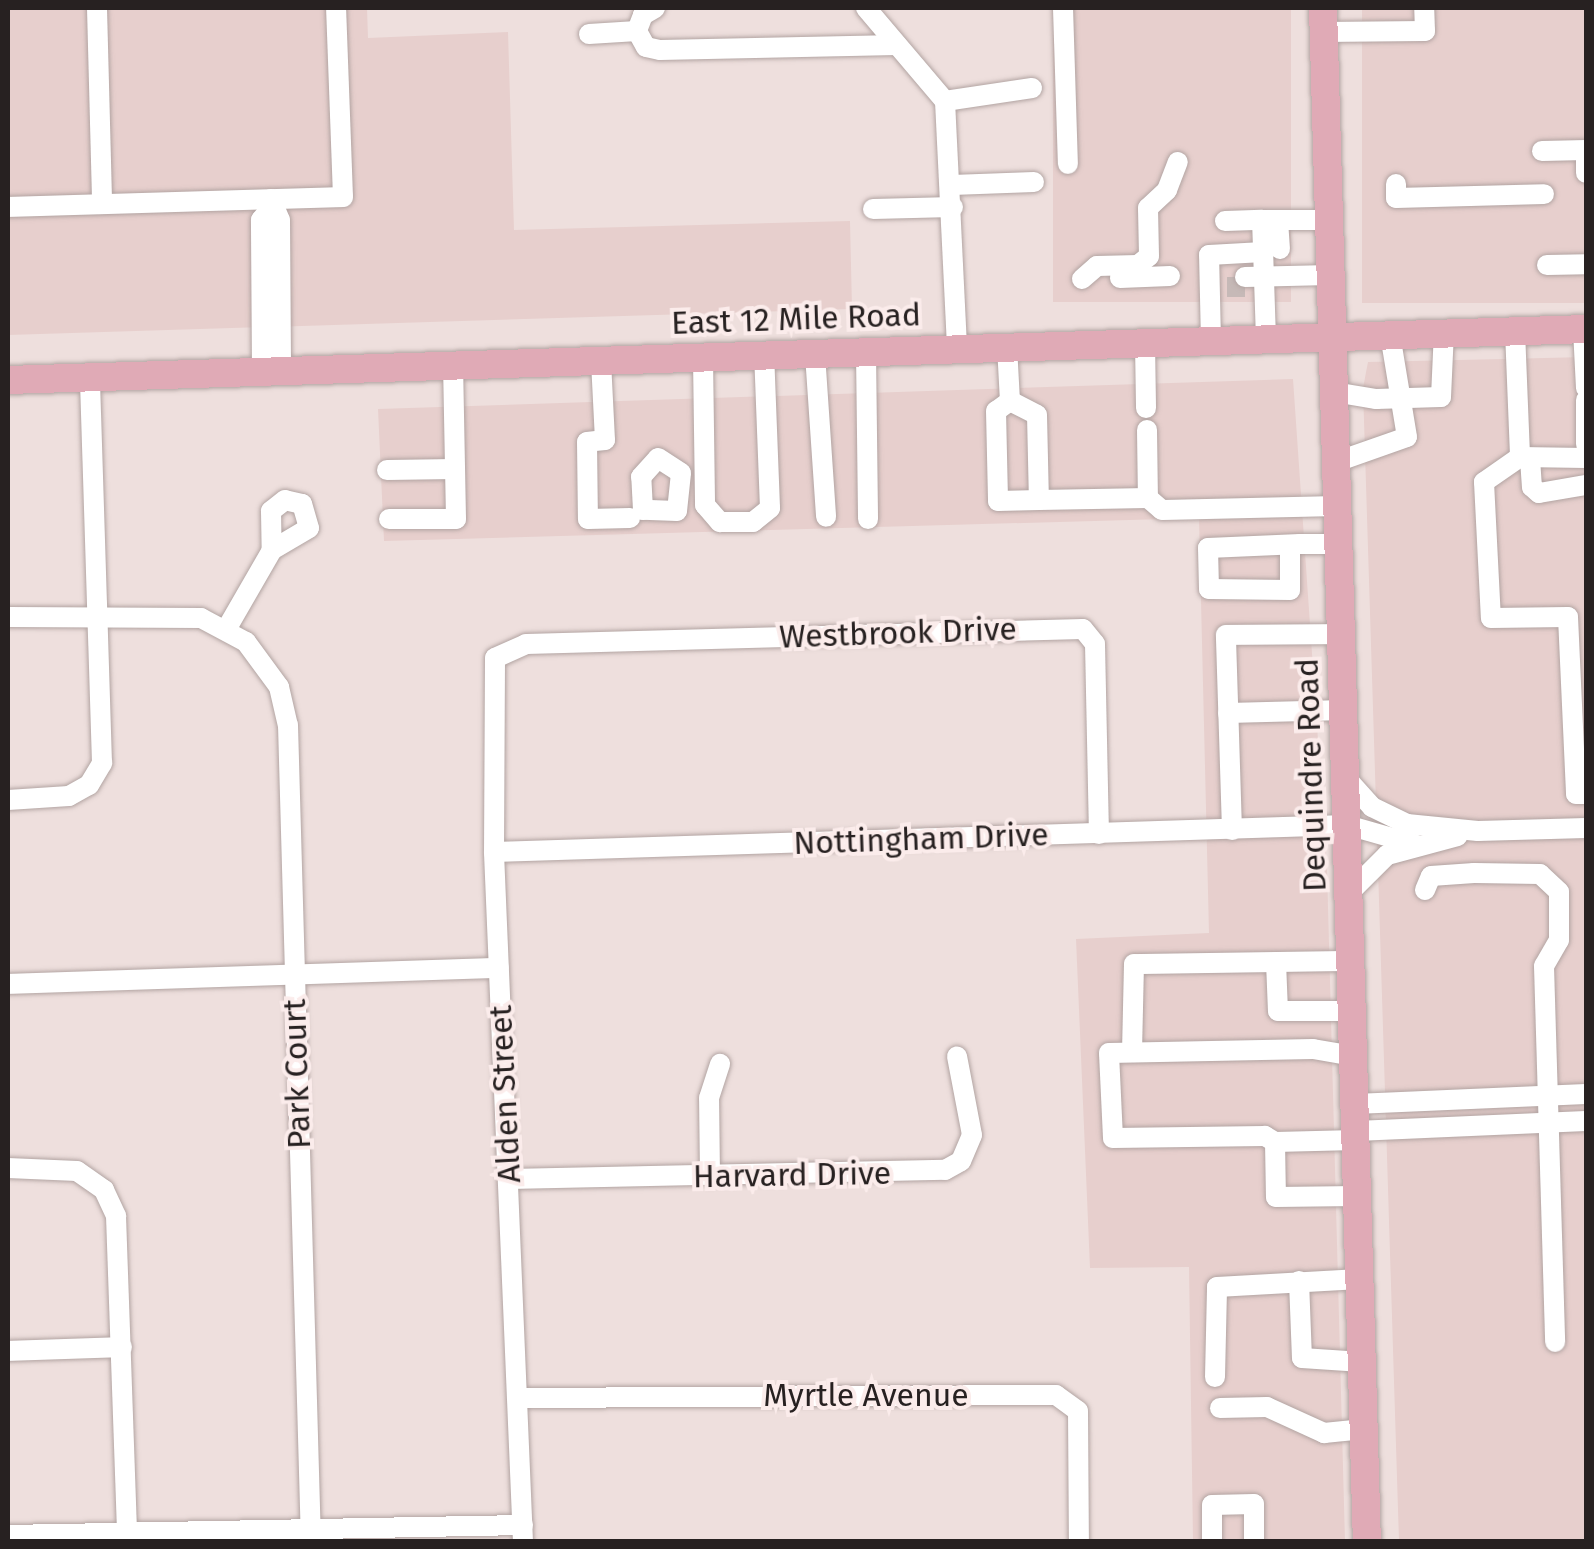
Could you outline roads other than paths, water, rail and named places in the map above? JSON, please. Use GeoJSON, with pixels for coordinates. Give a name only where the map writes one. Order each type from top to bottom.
{"type":"FeatureCollection","features":[{"type":"Feature","properties":{"kind":"main road","name":"Dequindre Road"},"geometry":{"type":"LineString","coordinates":[[1323,20],[1367,1542]]}},
{"type":"Feature","properties":{"kind":"main road","name":"East 12 Mile Road"},"geometry":{"type":"LineString","coordinates":[[8,380],[1585,329]]}},
{"type":"Feature","properties":{"kind":"street"},"geometry":{"type":"LineString","coordinates":[[98,8],[102,204]]}},
{"type":"Feature","properties":{"kind":"street"},"geometry":{"type":"LineString","coordinates":[[8,207],[271,203],[343,197],[336,8]]}},
{"type":"Feature","properties":{"kind":"street"},"geometry":{"type":"LineString","coordinates":[[654,8],[642,15],[637,31],[646,48],[897,46]]}},
{"type":"Feature","properties":{"kind":"street"},"geometry":{"type":"LineString","coordinates":[[869,8],[888,26],[897,46],[934,80],[945,101],[957,348]]}},
{"type":"Feature","properties":{"kind":"street"},"geometry":{"type":"LineString","coordinates":[[1063,8],[1068,164]]}},
{"type":"Feature","properties":{"kind":"street"},"geometry":{"type":"LineString","coordinates":[[1323,20],[1425,31],[1424,8]]}},
{"type":"Feature","properties":{"kind":"street"},"geometry":{"type":"LineString","coordinates":[[589,34],[637,31]]}},
{"type":"Feature","properties":{"kind":"street"},"geometry":{"type":"LineString","coordinates":[[945,101],[1032,88]]}},
{"type":"Feature","properties":{"kind":"street"},"geometry":{"type":"LineString","coordinates":[[1542,151],[1586,150],[1586,173]]}},
{"type":"Feature","properties":{"kind":"street"},"geometry":{"type":"LineString","coordinates":[[1170,276],[1077,279],[1097,266],[1138,265],[1149,256],[1148,208],[1168,190],[1178,162]]}},
{"type":"Feature","properties":{"kind":"street"},"geometry":{"type":"LineString","coordinates":[[952,185],[1034,182]]}},
{"type":"Feature","properties":{"kind":"street"},"geometry":{"type":"LineString","coordinates":[[1396,184],[1396,198],[1544,194]]}},
{"type":"Feature","properties":{"kind":"street"},"geometry":{"type":"LineString","coordinates":[[271,203],[261,220],[271,371]]}},
{"type":"Feature","properties":{"kind":"street"},"geometry":{"type":"LineString","coordinates":[[873,209],[953,208]]}},
{"type":"Feature","properties":{"kind":"street"},"geometry":{"type":"LineString","coordinates":[[1211,340],[1250,275],[1270,220]]}},
{"type":"Feature","properties":{"kind":"street"},"geometry":{"type":"LineString","coordinates":[[1225,221],[1329,220]]}},
{"type":"Feature","properties":{"kind":"street"},"geometry":{"type":"LineString","coordinates":[[1547,266],[1586,264]]}},
{"type":"Feature","properties":{"kind":"street"},"geometry":{"type":"LineString","coordinates":[[1250,275],[1330,275]]}},
{"type":"Feature","properties":{"kind":"street"},"geometry":{"type":"LineString","coordinates":[[1250,275],[1266,339]]}},
{"type":"Feature","properties":{"kind":"street"},"geometry":{"type":"LineString","coordinates":[[1585,329],[1585,375]]}},
{"type":"Feature","properties":{"kind":"street"},"geometry":{"type":"LineString","coordinates":[[1515,331],[1525,458],[1532,487],[1539,493],[1586,486]]}},
{"type":"Feature","properties":{"kind":"street"},"geometry":{"type":"LineString","coordinates":[[1334,392],[1402,399],[1441,398],[1444,332]]}},
{"type":"Feature","properties":{"kind":"street"},"geometry":{"type":"LineString","coordinates":[[1336,462],[1408,437],[1390,334]]}},
{"type":"Feature","properties":{"kind":"street"},"geometry":{"type":"LineString","coordinates":[[1145,343],[1146,408]]}},
{"type":"Feature","properties":{"kind":"street"},"geometry":{"type":"LineString","coordinates":[[1008,346],[1010,401]]}},
{"type":"Feature","properties":{"kind":"street"},"geometry":{"type":"LineString","coordinates":[[866,352],[868,519]]}},
{"type":"Feature","properties":{"kind":"street"},"geometry":{"type":"LineString","coordinates":[[816,354],[826,517]]}},
{"type":"Feature","properties":{"kind":"street"},"geometry":{"type":"LineString","coordinates":[[703,358],[705,505],[720,522],[753,522],[770,508],[764,356]]}},
{"type":"Feature","properties":{"kind":"street"},"geometry":{"type":"LineString","coordinates":[[602,361],[605,440],[586,442],[588,519],[630,518]]}},
{"type":"Feature","properties":{"kind":"street"},"geometry":{"type":"LineString","coordinates":[[389,519],[456,519],[454,366]]}},
{"type":"Feature","properties":{"kind":"street"},"geometry":{"type":"LineString","coordinates":[[8,800],[68,796],[97,774],[104,748],[90,377]]}},
{"type":"Feature","properties":{"kind":"street"},"geometry":{"type":"LineString","coordinates":[[1346,778],[1389,817],[1478,831],[1582,828],[1568,618],[1491,618],[1484,482],[1525,458],[1582,454],[1586,400]]}},
{"type":"Feature","properties":{"kind":"street"},"geometry":{"type":"LineString","coordinates":[[1010,401],[1037,414],[1039,500]]}},
{"type":"Feature","properties":{"kind":"street"},"geometry":{"type":"LineString","coordinates":[[1010,401],[996,411],[998,501],[1148,498],[1162,510],[1338,506]]}},
{"type":"Feature","properties":{"kind":"street"},"geometry":{"type":"LineString","coordinates":[[1147,430],[1148,498]]}},
{"type":"Feature","properties":{"kind":"street"},"geometry":{"type":"LineString","coordinates":[[387,470],[455,469]]}},
{"type":"Feature","properties":{"kind":"street"},"geometry":{"type":"LineString","coordinates":[[1290,546],[1290,590],[1214,592],[1208,548],[1339,544]]}},
{"type":"Feature","properties":{"kind":"street"},"geometry":{"type":"LineString","coordinates":[[227,628],[272,550]]}},
{"type":"Feature","properties":{"kind":"street","name":"Park Court"},"geometry":{"type":"LineString","coordinates":[[8,617],[184,614],[227,628],[256,652],[285,707],[311,1533]]}},
{"type":"Feature","properties":{"kind":"street","name":"Westbrook Drive"},"geometry":{"type":"LineString","coordinates":[[503,651],[526,644],[1083,628],[1095,644],[1100,834]]}},
{"type":"Feature","properties":{"kind":"street"},"geometry":{"type":"LineString","coordinates":[[1232,830],[1226,635],[1342,634]]}},
{"type":"Feature","properties":{"kind":"street","name":"Alden Street"},"geometry":{"type":"LineString","coordinates":[[503,651],[491,675],[494,852],[523,1533]]}},
{"type":"Feature","properties":{"kind":"street"},"geometry":{"type":"LineString","coordinates":[[1228,713],[1344,710]]}},
{"type":"Feature","properties":{"kind":"street","name":"Nottingham Drive"},"geometry":{"type":"LineString","coordinates":[[494,852],[1347,825],[1416,845]]}},
{"type":"Feature","properties":{"kind":"street"},"geometry":{"type":"LineString","coordinates":[[1349,893],[1374,864],[1416,845],[1478,831]]}},
{"type":"Feature","properties":{"kind":"street"},"geometry":{"type":"LineString","coordinates":[[1425,890],[1430,876],[1474,873],[1540,874],[1559,892],[1559,940],[1544,966],[1552,1123],[1555,1342]]}},
{"type":"Feature","properties":{"kind":"street"},"geometry":{"type":"LineString","coordinates":[[1276,962],[1278,1011],[1352,1011]]}},
{"type":"Feature","properties":{"kind":"street"},"geometry":{"type":"LineString","coordinates":[[1132,1052],[1134,964],[1351,962]]}},
{"type":"Feature","properties":{"kind":"street"},"geometry":{"type":"LineString","coordinates":[[8,984],[498,968]]}},
{"type":"Feature","properties":{"kind":"street"},"geometry":{"type":"LineString","coordinates":[[1354,1056],[1312,1048],[1110,1054],[1113,1138],[1265,1136],[1276,1142],[1356,1125],[1586,1094]]}},
{"type":"Feature","properties":{"kind":"street","name":"Harvard Drive"},"geometry":{"type":"LineString","coordinates":[[509,1179],[946,1170],[961,1162],[972,1135],[957,1056]]}},
{"type":"Feature","properties":{"kind":"street"},"geometry":{"type":"LineString","coordinates":[[710,1176],[709,1098],[720,1064]]}},
{"type":"Feature","properties":{"kind":"street"},"geometry":{"type":"LineString","coordinates":[[1356,1125],[1586,1122]]}},
{"type":"Feature","properties":{"kind":"street"},"geometry":{"type":"LineString","coordinates":[[1276,1142],[1276,1197],[1358,1196]]}},
{"type":"Feature","properties":{"kind":"street"},"geometry":{"type":"LineString","coordinates":[[8,1168],[77,1172],[104,1190],[118,1233],[128,1531]]}},
{"type":"Feature","properties":{"kind":"street"},"geometry":{"type":"LineString","coordinates":[[1215,1377],[1217,1287],[1360,1279]]}},
{"type":"Feature","properties":{"kind":"street"},"geometry":{"type":"LineString","coordinates":[[1300,1281],[1302,1358],[1362,1362]]}},
{"type":"Feature","properties":{"kind":"street"},"geometry":{"type":"LineString","coordinates":[[8,1351],[122,1347]]}},
{"type":"Feature","properties":{"kind":"street","name":"Myrtle Avenue"},"geometry":{"type":"LineString","coordinates":[[518,1398],[1056,1395],[1078,1411],[1080,1542]]}},
{"type":"Feature","properties":{"kind":"street"},"geometry":{"type":"LineString","coordinates":[[1220,1408],[1267,1407],[1324,1433],[1364,1429]]}},
{"type":"Feature","properties":{"kind":"street"},"geometry":{"type":"LineString","coordinates":[[1212,1542],[1212,1505],[1240,1504],[1254,1504],[1254,1542]]}},
{"type":"Feature","properties":{"kind":"street"},"geometry":{"type":"LineString","coordinates":[[8,1535],[128,1531],[523,1533]]}},
{"type":"Feature","properties":{"kind":"tunnel"},"geometry":{"type":"LineString","coordinates":[[1227,287],[1245,287]]}}]}
